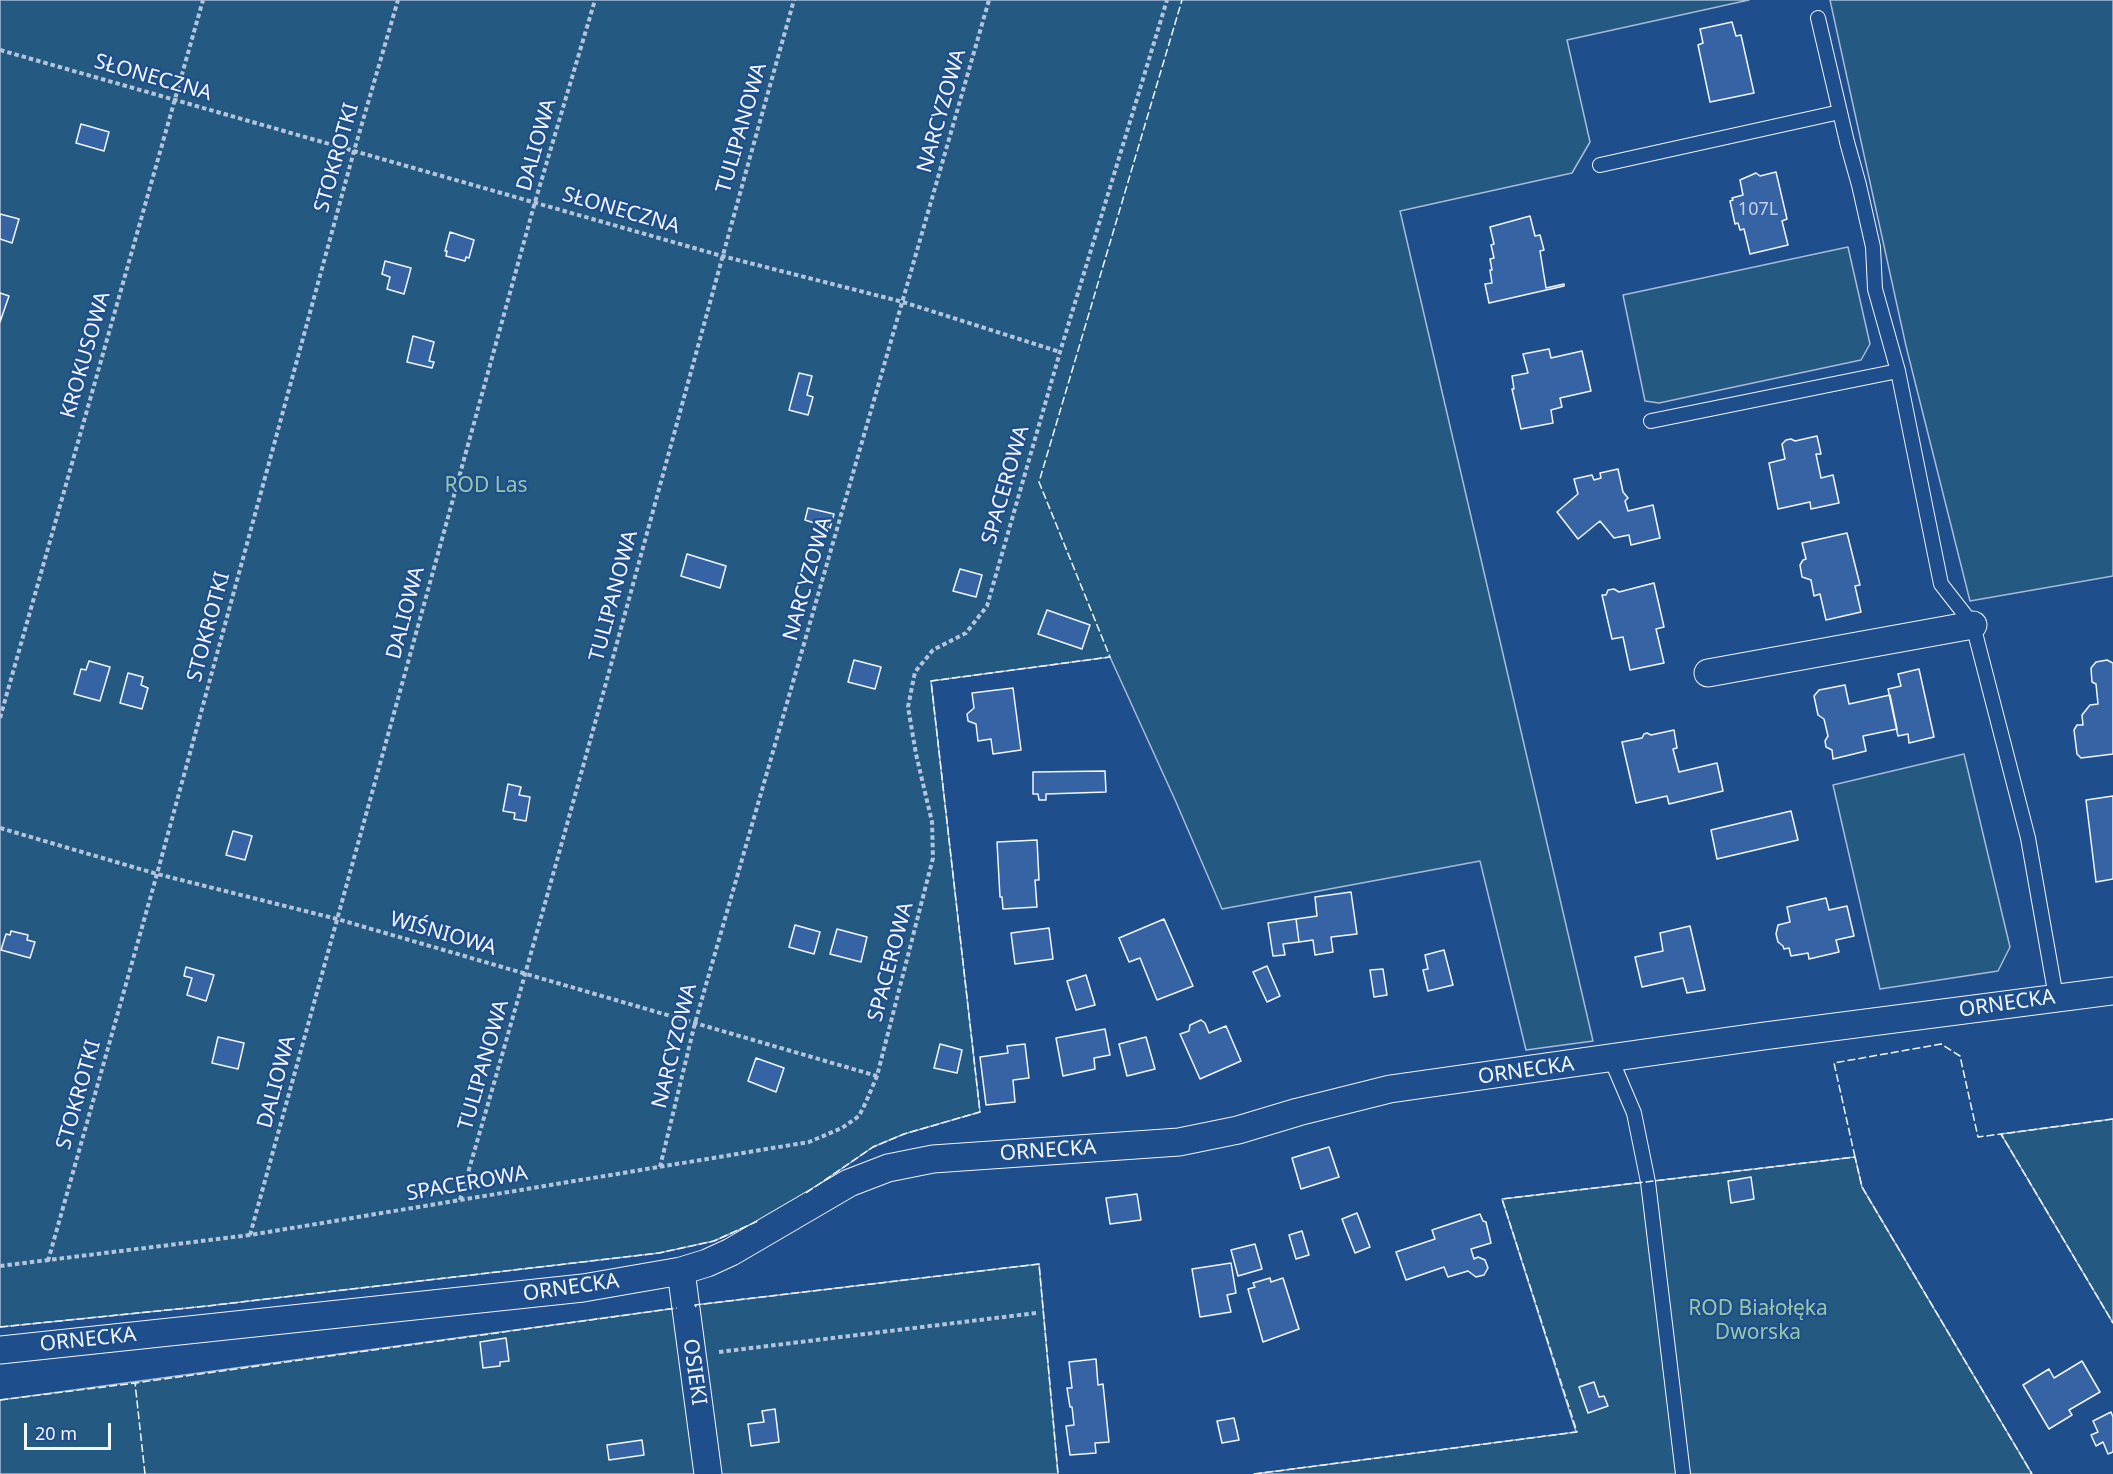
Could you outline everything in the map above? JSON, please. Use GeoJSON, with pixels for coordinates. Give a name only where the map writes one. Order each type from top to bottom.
{"type":"FeatureCollection","features":[{"type":"Feature","properties":{"kind":"street"},"geometry":{"type":"LineString","coordinates":[[1708,673],[1973,625]]}},
{"type":"Feature","properties":{"kind":"street","name":"ORNECKA"},"geometry":{"type":"LineString","coordinates":[[0,1350],[583,1288],[707,1263],[731,1252],[849,1183],[888,1168],[933,1159],[1179,1142],[1238,1130],[1390,1089],[1764,1036],[2113,992]]}},
{"type":"Feature","properties":{"kind":"street","name":"OSIEKI"},"geometry":{"type":"LineString","coordinates":[[681,1270],[708,1474]]}},
{"type":"Feature","properties":{"kind":"lane"},"geometry":{"type":"LineString","coordinates":[[1818,18],[1873,247],[1875,289],[1898,371],[1941,584],[1973,625],[2028,837],[2056,998]]}},
{"type":"Feature","properties":{"kind":"lane"},"geometry":{"type":"LineString","coordinates":[[1600,165],[1840,112]]}},
{"type":"Feature","properties":{"kind":"lane"},"geometry":{"type":"LineString","coordinates":[[1651,421],[1898,371]]}},
{"type":"Feature","properties":{"kind":"lane"},"geometry":{"type":"LineString","coordinates":[[1611,1059],[1634,1113],[1648,1182],[1683,1474]]}},
{"type":"Feature","properties":{"kind":"path","name":"KROKUSOWA"},"geometry":{"type":"LineString","coordinates":[[0,718],[202,0]]}},
{"type":"Feature","properties":{"kind":"path","name":"STOKROTKI"},"geometry":{"type":"LineString","coordinates":[[48,1261],[158,874],[354,151],[398,0]]}},
{"type":"Feature","properties":{"kind":"path","name":"DALIOWA"},"geometry":{"type":"LineString","coordinates":[[250,1235],[535,202],[595,0]]}},
{"type":"Feature","properties":{"kind":"path","name":"TULIPANOWA"},"geometry":{"type":"LineString","coordinates":[[460,1200],[527,974],[794,0]]}},
{"type":"Feature","properties":{"kind":"path","name":"NARCYZOWA"},"geometry":{"type":"LineString","coordinates":[[660,1167],[695,1023],[989,0]]}},
{"type":"Feature","properties":{"kind":"path","name":"SPACEROWA"},"geometry":{"type":"LineString","coordinates":[[0,1266],[250,1235],[809,1142],[842,1128],[859,1116],[877,1076],[933,858],[932,822],[908,707],[915,672],[933,650],[966,633],[987,606],[1060,352],[1167,0]]}},
{"type":"Feature","properties":{"kind":"path","name":"SŁONECZNA"},"geometry":{"type":"LineString","coordinates":[[0,50],[722,256],[903,302],[1060,352]]}},
{"type":"Feature","properties":{"kind":"path","name":"WIŚNIOWA"},"geometry":{"type":"LineString","coordinates":[[0,828],[158,874],[337,919],[877,1076]]}},
{"type":"Feature","properties":{"kind":"path"},"geometry":{"type":"LineString","coordinates":[[710,1354],[1036,1312]]}},
{"type":"Feature","properties":{"kind":"green space","name":"ROD Las"},"geometry":{"type":"Polygon","coordinates":[[[0,0],[1749,0],[1567,40],[1590,142],[1572,173],[1400,211],[1593,1041],[1526,1050],[1480,861],[1222,909],[1110,657],[931,681],[980,1112],[904,1134],[873,1147],[779,1212],[714,1241],[659,1253],[207,1306],[0,1327],[0,0]]]}},
{"type":"Feature","properties":{"kind":"green space"},"geometry":{"type":"Polygon","coordinates":[[[1830,0],[2113,0],[2113,576],[1970,601],[1906,346],[1830,0]]]}},
{"type":"Feature","properties":{"kind":"green space"},"geometry":{"type":"Polygon","coordinates":[[[1848,247],[1870,344],[1861,360],[1659,403],[1645,401],[1623,295],[1848,247]]]}},
{"type":"Feature","properties":{"kind":"green space"},"geometry":{"type":"Polygon","coordinates":[[[1964,754],[2010,947],[1998,971],[1880,989],[1833,785],[1964,754]]]}},
{"type":"Feature","properties":{"kind":"green space"},"geometry":{"type":"Polygon","coordinates":[[[2113,1119],[2113,1323],[2001,1134],[2113,1119]]]}},
{"type":"Feature","properties":{"kind":"green space","name":"ROD Białołęka Dworska"},"geometry":{"type":"Polygon","coordinates":[[[1855,1157],[1862,1187],[2032,1474],[1254,1474],[1576,1432],[1502,1199],[1855,1157]]]}},
{"type":"Feature","properties":{"kind":"green space"},"geometry":{"type":"Polygon","coordinates":[[[1039,1264],[1058,1474],[718,1474],[695,1305],[1039,1264]]]}},
{"type":"Feature","properties":{"kind":"green space"},"geometry":{"type":"Polygon","coordinates":[[[677,1308],[698,1474],[0,1474],[0,1400],[677,1308]]]}},
{"type":"Feature","properties":{"kind":"building"},"geometry":{"type":"Polygon","coordinates":[[[1732,22],[1736,36],[1741,35],[1754,93],[1710,102],[1698,45],[1703,43],[1700,29],[1732,22]]]}},
{"type":"Feature","properties":{"kind":"building"},"geometry":{"type":"Polygon","coordinates":[[[81,124],[109,132],[104,151],[76,143],[81,124]]]}},
{"type":"Feature","properties":{"kind":"building"},"geometry":{"type":"Polygon","coordinates":[[[1776,172],[1787,219],[1782,221],[1788,245],[1750,254],[1744,229],[1740,230],[1738,223],[1735,224],[1730,201],[1733,200],[1732,198],[1743,195],[1740,180],[1756,173],[1760,176],[1776,172]]]}},
{"type":"Feature","properties":{"kind":"building"},"geometry":{"type":"Polygon","coordinates":[[[0,214],[19,219],[12,243],[0,239],[0,214]]]}},
{"type":"Feature","properties":{"kind":"building"},"geometry":{"type":"Polygon","coordinates":[[[1530,216],[1535,236],[1540,235],[1544,250],[1540,251],[1546,288],[1564,284],[1564,286],[1489,303],[1485,284],[1492,283],[1490,259],[1494,258],[1490,227],[1530,216]]]}},
{"type":"Feature","properties":{"kind":"building"},"geometry":{"type":"Polygon","coordinates":[[[450,232],[474,240],[469,258],[466,257],[465,261],[446,256],[447,251],[445,251],[450,232]]]}},
{"type":"Feature","properties":{"kind":"building"},"geometry":{"type":"Polygon","coordinates":[[[385,261],[411,268],[404,294],[387,289],[390,277],[382,274],[385,261]]]}},
{"type":"Feature","properties":{"kind":"building"},"geometry":{"type":"Polygon","coordinates":[[[0,293],[9,296],[0,322],[0,293]]]}},
{"type":"Feature","properties":{"kind":"building"},"geometry":{"type":"Polygon","coordinates":[[[413,336],[434,342],[429,361],[434,362],[432,368],[407,362],[413,336]]]}},
{"type":"Feature","properties":{"kind":"building"},"geometry":{"type":"Polygon","coordinates":[[[1549,349],[1551,358],[1582,351],[1591,391],[1560,398],[1562,407],[1551,410],[1553,423],[1521,429],[1512,389],[1514,389],[1512,376],[1528,373],[1523,354],[1549,349]]]}},
{"type":"Feature","properties":{"kind":"building"},"geometry":{"type":"Polygon","coordinates":[[[799,373],[812,376],[807,395],[813,397],[808,415],[789,410],[799,373]]]}},
{"type":"Feature","properties":{"kind":"building"},"geometry":{"type":"Polygon","coordinates":[[[1817,436],[1821,454],[1816,454],[1821,478],[1833,475],[1839,503],[1811,509],[1810,502],[1778,509],[1769,463],[1785,459],[1782,444],[1786,440],[1795,441],[1817,436]]]}},
{"type":"Feature","properties":{"kind":"building"},"geometry":{"type":"Polygon","coordinates":[[[1618,469],[1623,492],[1628,498],[1625,501],[1628,511],[1653,505],[1660,538],[1631,545],[1629,535],[1614,538],[1600,521],[1578,539],[1557,512],[1578,494],[1574,479],[1592,475],[1594,480],[1601,478],[1600,473],[1618,469]]]}},
{"type":"Feature","properties":{"kind":"building"},"geometry":{"type":"Polygon","coordinates":[[[808,508],[834,514],[830,528],[805,520],[808,508]]]}},
{"type":"Feature","properties":{"kind":"building"},"geometry":{"type":"Polygon","coordinates":[[[1847,533],[1860,585],[1855,586],[1861,612],[1826,620],[1820,594],[1814,596],[1811,580],[1802,577],[1800,565],[1806,559],[1802,543],[1847,533]]]}},
{"type":"Feature","properties":{"kind":"building"},"geometry":{"type":"Polygon","coordinates":[[[687,554],[726,566],[720,588],[681,576],[687,554]]]}},
{"type":"Feature","properties":{"kind":"building"},"geometry":{"type":"Polygon","coordinates":[[[960,569],[982,575],[976,597],[953,591],[960,569]]]}},
{"type":"Feature","properties":{"kind":"building"},"geometry":{"type":"Polygon","coordinates":[[[1654,583],[1664,627],[1656,629],[1664,663],[1630,670],[1623,637],[1612,639],[1602,595],[1606,595],[1608,590],[1614,589],[1619,592],[1654,583]]]}},
{"type":"Feature","properties":{"kind":"building"},"geometry":{"type":"Polygon","coordinates":[[[1047,610],[1090,625],[1082,649],[1038,634],[1047,610]]]}},
{"type":"Feature","properties":{"kind":"building"},"geometry":{"type":"Polygon","coordinates":[[[854,660],[881,667],[875,689],[848,682],[854,660]]]}},
{"type":"Feature","properties":{"kind":"building"},"geometry":{"type":"Polygon","coordinates":[[[2107,660],[2113,663],[2113,754],[2081,758],[2077,754],[2074,730],[2077,725],[2083,725],[2082,715],[2090,705],[2098,704],[2096,684],[2092,682],[2091,668],[2096,662],[2107,660]]]}},
{"type":"Feature","properties":{"kind":"building"},"geometry":{"type":"Polygon","coordinates":[[[89,661],[110,667],[100,701],[74,694],[81,669],[86,670],[89,661]]]}},
{"type":"Feature","properties":{"kind":"building"},"geometry":{"type":"Polygon","coordinates":[[[1919,669],[1934,737],[1909,743],[1908,734],[1898,736],[1888,689],[1901,686],[1898,674],[1919,669]]]}},
{"type":"Feature","properties":{"kind":"building"},"geometry":{"type":"Polygon","coordinates":[[[128,673],[143,677],[141,685],[148,688],[142,709],[120,703],[128,673]]]}},
{"type":"Feature","properties":{"kind":"building"},"geometry":{"type":"Polygon","coordinates":[[[1845,685],[1849,704],[1890,695],[1897,729],[1863,736],[1866,751],[1833,759],[1832,750],[1826,747],[1825,741],[1828,736],[1824,719],[1818,715],[1814,696],[1819,690],[1845,685]]]}},
{"type":"Feature","properties":{"kind":"building"},"geometry":{"type":"Polygon","coordinates":[[[1013,688],[1021,750],[993,754],[991,739],[978,741],[976,724],[968,721],[967,714],[974,708],[972,693],[1013,688]]]}},
{"type":"Feature","properties":{"kind":"building"},"geometry":{"type":"Polygon","coordinates":[[[1674,730],[1677,748],[1673,749],[1679,772],[1717,763],[1723,791],[1669,804],[1667,796],[1636,803],[1622,742],[1642,738],[1647,733],[1651,735],[1674,730]]]}},
{"type":"Feature","properties":{"kind":"building"},"geometry":{"type":"Polygon","coordinates":[[[1105,771],[1106,792],[1046,794],[1046,800],[1039,800],[1038,794],[1033,794],[1033,772],[1105,771]]]}},
{"type":"Feature","properties":{"kind":"building"},"geometry":{"type":"Polygon","coordinates":[[[508,784],[521,787],[519,795],[530,797],[526,821],[514,819],[515,813],[503,811],[508,784]]]}},
{"type":"Feature","properties":{"kind":"building"},"geometry":{"type":"Polygon","coordinates":[[[2113,796],[2113,879],[2096,882],[2086,800],[2113,796]]]}},
{"type":"Feature","properties":{"kind":"building"},"geometry":{"type":"Polygon","coordinates":[[[1791,811],[1798,840],[1717,859],[1711,830],[1791,811]]]}},
{"type":"Feature","properties":{"kind":"building"},"geometry":{"type":"Polygon","coordinates":[[[233,831],[252,836],[245,860],[226,855],[233,831]]]}},
{"type":"Feature","properties":{"kind":"building"},"geometry":{"type":"Polygon","coordinates":[[[1037,840],[1039,880],[1035,880],[1037,907],[1003,909],[1002,897],[1000,897],[997,842],[1037,840]]]}},
{"type":"Feature","properties":{"kind":"building"},"geometry":{"type":"Polygon","coordinates":[[[1351,892],[1357,934],[1331,937],[1333,952],[1315,955],[1313,940],[1299,942],[1296,919],[1317,916],[1315,897],[1351,892]]]}},
{"type":"Feature","properties":{"kind":"building"},"geometry":{"type":"Polygon","coordinates":[[[1826,898],[1829,910],[1847,906],[1854,936],[1836,940],[1839,952],[1809,959],[1808,953],[1791,956],[1789,948],[1784,949],[1778,942],[1776,934],[1778,925],[1790,922],[1787,907],[1826,898]]]}},
{"type":"Feature","properties":{"kind":"building"},"geometry":{"type":"Polygon","coordinates":[[[1164,919],[1193,986],[1157,1000],[1140,958],[1129,962],[1119,938],[1164,919]]]}},
{"type":"Feature","properties":{"kind":"building"},"geometry":{"type":"Polygon","coordinates":[[[1296,919],[1299,942],[1283,944],[1285,955],[1273,956],[1268,923],[1296,919]]]}},
{"type":"Feature","properties":{"kind":"building"},"geometry":{"type":"Polygon","coordinates":[[[795,925],[820,932],[814,954],[789,947],[795,925]]]}},
{"type":"Feature","properties":{"kind":"building"},"geometry":{"type":"Polygon","coordinates":[[[1690,926],[1705,990],[1687,993],[1683,978],[1642,987],[1635,957],[1663,951],[1660,933],[1690,926]]]}},
{"type":"Feature","properties":{"kind":"building"},"geometry":{"type":"Polygon","coordinates":[[[1049,928],[1053,959],[1015,964],[1011,933],[1049,928]]]}},
{"type":"Feature","properties":{"kind":"building"},"geometry":{"type":"Polygon","coordinates":[[[837,929],[867,937],[861,962],[830,954],[837,929]]]}},
{"type":"Feature","properties":{"kind":"building"},"geometry":{"type":"Polygon","coordinates":[[[11,931],[28,935],[27,940],[35,942],[30,958],[1,950],[6,934],[10,935],[11,931]]]}},
{"type":"Feature","properties":{"kind":"building"},"geometry":{"type":"Polygon","coordinates":[[[1444,950],[1453,985],[1428,991],[1423,970],[1428,969],[1425,955],[1444,950]]]}},
{"type":"Feature","properties":{"kind":"building"},"geometry":{"type":"Polygon","coordinates":[[[1267,966],[1280,996],[1267,1002],[1253,972],[1267,966]]]}},
{"type":"Feature","properties":{"kind":"building"},"geometry":{"type":"Polygon","coordinates":[[[186,967],[214,975],[206,1001],[187,995],[192,978],[184,976],[186,967]]]}},
{"type":"Feature","properties":{"kind":"building"},"geometry":{"type":"Polygon","coordinates":[[[1383,969],[1387,995],[1374,997],[1370,970],[1383,969]]]}},
{"type":"Feature","properties":{"kind":"building"},"geometry":{"type":"Polygon","coordinates":[[[1086,975],[1095,1005],[1076,1010],[1067,981],[1086,975]]]}},
{"type":"Feature","properties":{"kind":"building"},"geometry":{"type":"Polygon","coordinates":[[[1201,1020],[1205,1023],[1209,1033],[1226,1026],[1241,1061],[1200,1079],[1180,1034],[1189,1031],[1190,1025],[1201,1020]]]}},
{"type":"Feature","properties":{"kind":"building"},"geometry":{"type":"Polygon","coordinates":[[[1105,1029],[1110,1055],[1094,1058],[1095,1069],[1063,1076],[1056,1038],[1105,1029]]]}},
{"type":"Feature","properties":{"kind":"building"},"geometry":{"type":"Polygon","coordinates":[[[218,1037],[244,1043],[238,1069],[212,1063],[218,1037]]]}},
{"type":"Feature","properties":{"kind":"building"},"geometry":{"type":"Polygon","coordinates":[[[1146,1037],[1155,1069],[1127,1076],[1119,1044],[1146,1037]]]}},
{"type":"Feature","properties":{"kind":"building"},"geometry":{"type":"Polygon","coordinates":[[[940,1044],[962,1050],[957,1073],[934,1068],[940,1044]]]}},
{"type":"Feature","properties":{"kind":"building"},"geometry":{"type":"Polygon","coordinates":[[[1025,1044],[1029,1078],[1013,1080],[1015,1102],[986,1105],[980,1057],[1008,1053],[1007,1046],[1025,1044]]]}},
{"type":"Feature","properties":{"kind":"building"},"geometry":{"type":"Polygon","coordinates":[[[756,1058],[784,1068],[776,1092],[748,1081],[756,1058]]]}},
{"type":"Feature","properties":{"kind":"building"},"geometry":{"type":"Polygon","coordinates":[[[1329,1147],[1339,1177],[1301,1189],[1292,1158],[1329,1147]]]}},
{"type":"Feature","properties":{"kind":"building"},"geometry":{"type":"Polygon","coordinates":[[[1751,1177],[1754,1199],[1731,1203],[1728,1181],[1751,1177]]]}},
{"type":"Feature","properties":{"kind":"building"},"geometry":{"type":"Polygon","coordinates":[[[1137,1194],[1141,1220],[1110,1224],[1106,1198],[1137,1194]]]}},
{"type":"Feature","properties":{"kind":"building"},"geometry":{"type":"Polygon","coordinates":[[[1357,1213],[1370,1247],[1355,1253],[1342,1219],[1357,1213]]]}},
{"type":"Feature","properties":{"kind":"building"},"geometry":{"type":"Polygon","coordinates":[[[1480,1214],[1486,1222],[1491,1243],[1471,1249],[1474,1259],[1478,1257],[1485,1260],[1488,1268],[1484,1275],[1476,1277],[1468,1271],[1448,1277],[1444,1267],[1406,1280],[1396,1252],[1435,1239],[1432,1230],[1480,1214]]]}},
{"type":"Feature","properties":{"kind":"building"},"geometry":{"type":"Polygon","coordinates":[[[1302,1231],[1309,1255],[1296,1259],[1289,1235],[1302,1231]]]}},
{"type":"Feature","properties":{"kind":"building"},"geometry":{"type":"Polygon","coordinates":[[[1255,1244],[1262,1269],[1238,1276],[1231,1250],[1255,1244]]]}},
{"type":"Feature","properties":{"kind":"building"},"geometry":{"type":"Polygon","coordinates":[[[1231,1263],[1236,1293],[1227,1295],[1231,1312],[1200,1317],[1192,1269],[1231,1263]]]}},
{"type":"Feature","properties":{"kind":"building"},"geometry":{"type":"Polygon","coordinates":[[[1270,1278],[1271,1282],[1283,1278],[1299,1329],[1263,1342],[1248,1289],[1255,1287],[1253,1283],[1270,1278]]]}},
{"type":"Feature","properties":{"kind":"building"},"geometry":{"type":"Polygon","coordinates":[[[506,1338],[509,1361],[500,1362],[500,1366],[483,1368],[480,1342],[506,1338]]]}},
{"type":"Feature","properties":{"kind":"building"},"geometry":{"type":"Polygon","coordinates":[[[1096,1359],[1098,1385],[1103,1384],[1109,1442],[1095,1443],[1096,1453],[1070,1455],[1066,1426],[1074,1425],[1067,1388],[1072,1388],[1069,1362],[1096,1359]]]}},
{"type":"Feature","properties":{"kind":"building"},"geometry":{"type":"Polygon","coordinates":[[[2082,1361],[2100,1392],[2069,1410],[2072,1415],[2049,1429],[2023,1385],[2049,1369],[2054,1378],[2082,1361]]]}},
{"type":"Feature","properties":{"kind":"building"},"geometry":{"type":"Polygon","coordinates":[[[1594,1382],[1599,1397],[1604,1396],[1608,1406],[1588,1413],[1579,1387],[1594,1382]]]}},
{"type":"Feature","properties":{"kind":"building"},"geometry":{"type":"Polygon","coordinates":[[[775,1409],[779,1442],[751,1446],[748,1424],[764,1422],[762,1411],[775,1409]]]}},
{"type":"Feature","properties":{"kind":"building"},"geometry":{"type":"Polygon","coordinates":[[[2111,1412],[2113,1452],[2108,1454],[2103,1442],[2096,1446],[2091,1435],[2098,1432],[2093,1421],[2111,1412]]]}},
{"type":"Feature","properties":{"kind":"building"},"geometry":{"type":"Polygon","coordinates":[[[1234,1418],[1239,1440],[1222,1443],[1217,1421],[1234,1418]]]}},
{"type":"Feature","properties":{"kind":"building"},"geometry":{"type":"Polygon","coordinates":[[[642,1440],[644,1455],[609,1460],[607,1445],[642,1440]]]}},
{"type":"Feature","properties":{"kind":"fence"},"geometry":{"type":"LineString","coordinates":[[806,1193],[873,1147],[904,1134],[980,1112],[931,681],[1110,657],[1039,482],[1182,0]]}},
{"type":"Feature","properties":{"kind":"fence"},"geometry":{"type":"LineString","coordinates":[[1855,1157],[1834,1063],[1941,1044],[1960,1056],[1978,1137],[2001,1134]]}},
{"type":"Feature","properties":{"kind":"fence"},"geometry":{"type":"LineString","coordinates":[[2113,1119],[2001,1134],[2113,1323]]}},
{"type":"Feature","properties":{"kind":"fence"},"geometry":{"type":"LineString","coordinates":[[1254,1474],[1577,1432],[1502,1199],[1855,1157],[1862,1187],[2032,1474]]}},
{"type":"Feature","properties":{"kind":"fence"},"geometry":{"type":"LineString","coordinates":[[0,1327],[207,1306],[659,1253],[714,1241],[760,1220]]}},
{"type":"Feature","properties":{"kind":"fence"},"geometry":{"type":"LineString","coordinates":[[696,1307],[695,1305],[1039,1264],[1058,1474]]}},
{"type":"Feature","properties":{"kind":"fence"},"geometry":{"type":"LineString","coordinates":[[145,1474],[135,1383],[677,1308]]}},
{"type":"Feature","properties":{"kind":"fence"},"geometry":{"type":"LineString","coordinates":[[0,1400],[135,1383],[136,1385]]}}]}
